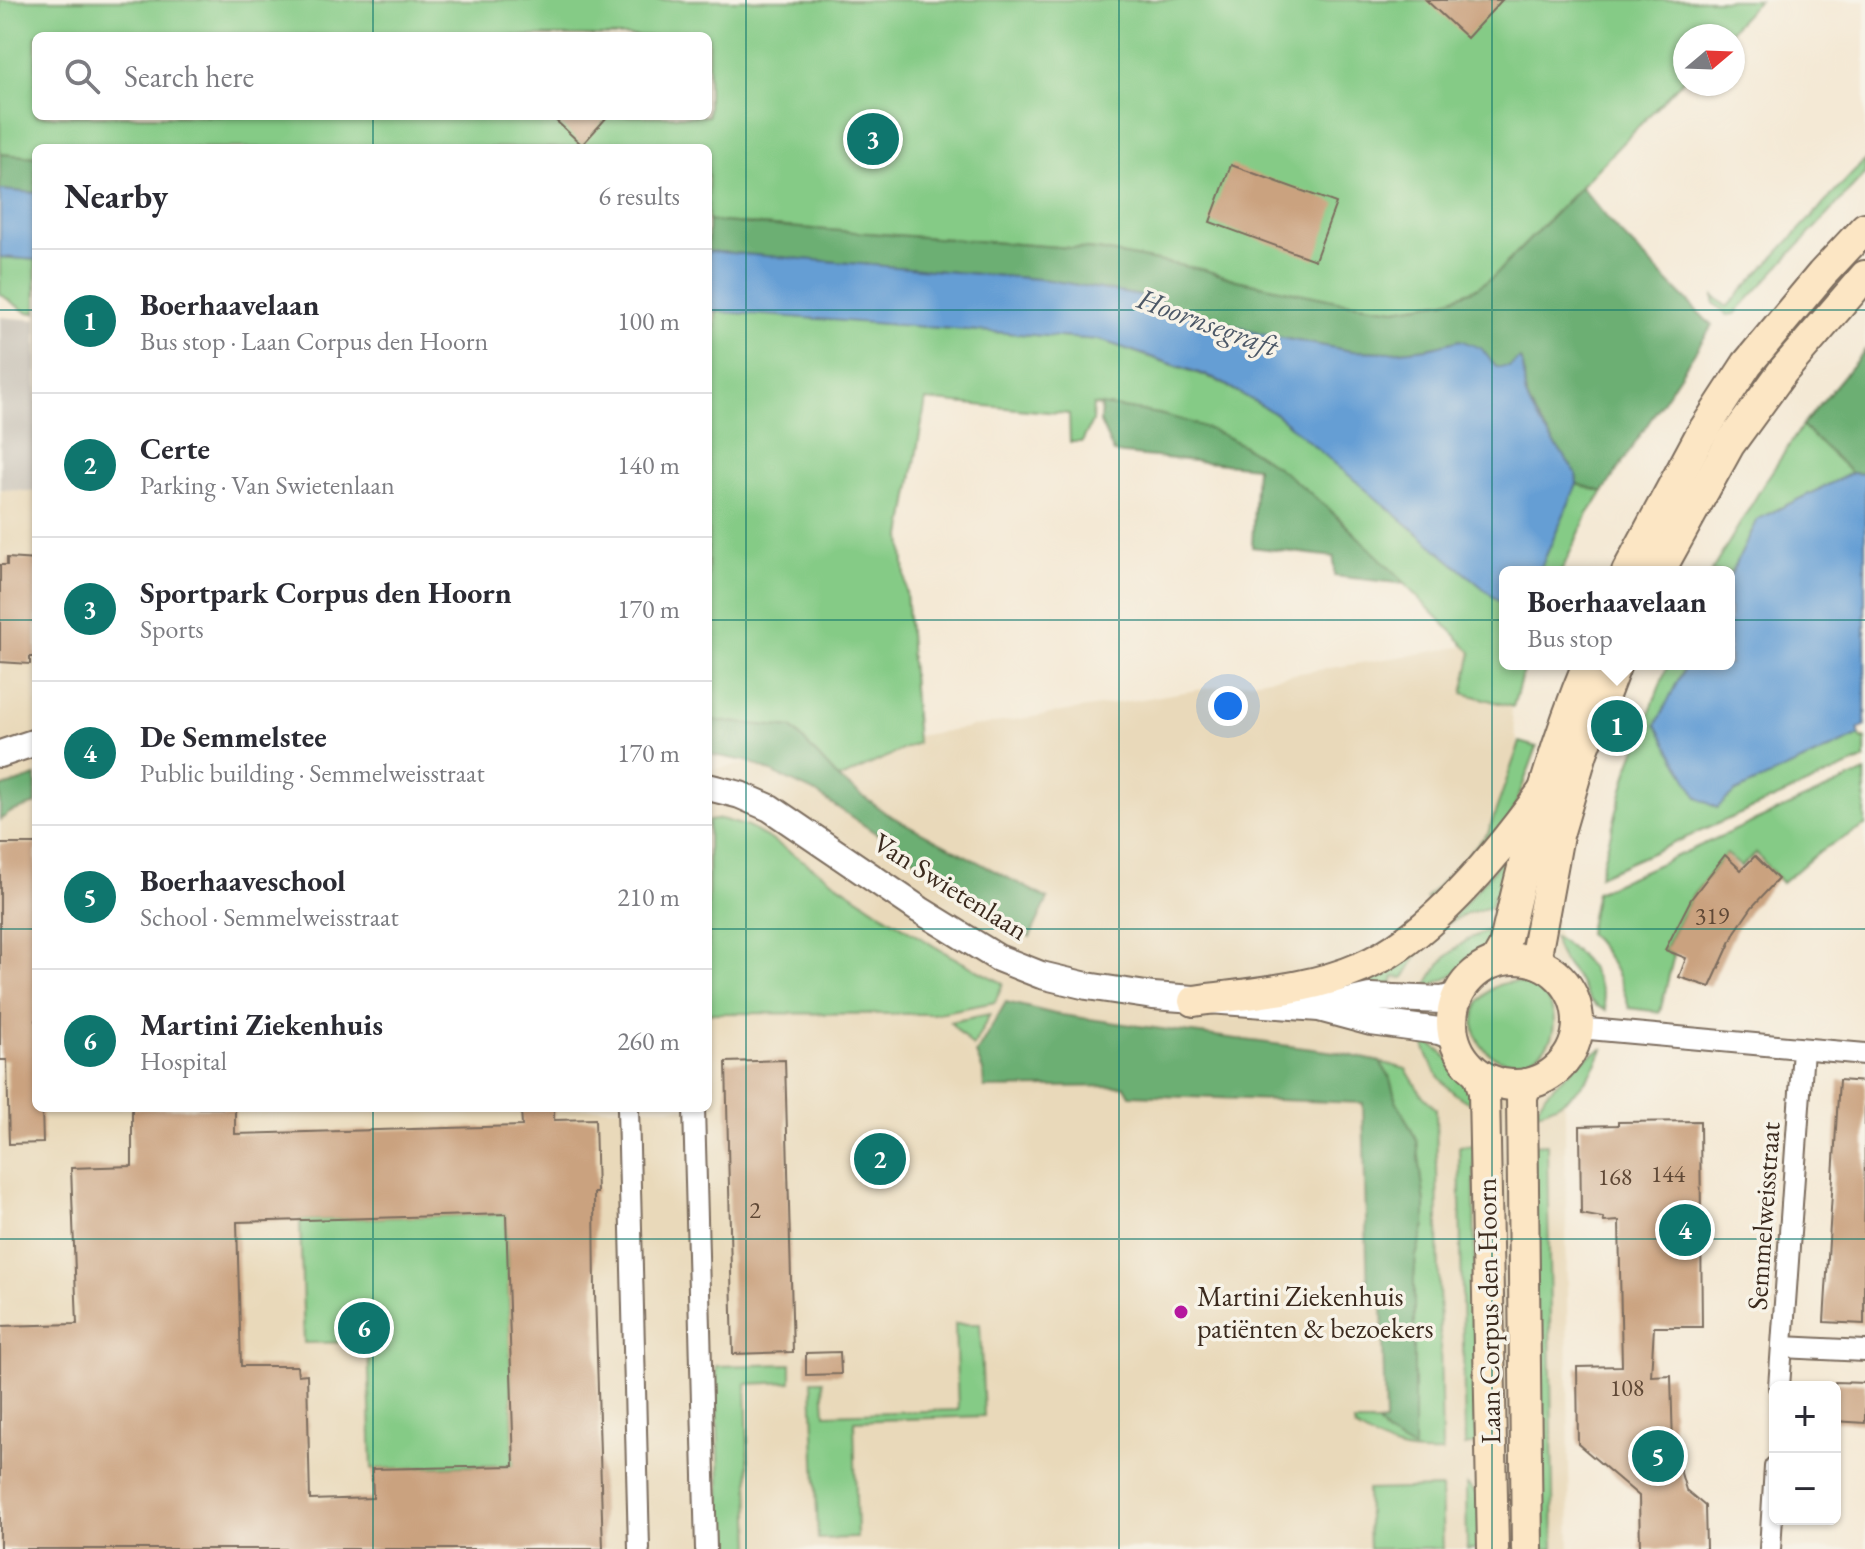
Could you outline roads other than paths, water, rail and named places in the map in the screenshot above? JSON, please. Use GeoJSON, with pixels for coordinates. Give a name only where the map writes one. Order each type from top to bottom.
{"type":"FeatureCollection","features":[{"type":"Feature","properties":{"kind":"main road"},"geometry":{"type":"LineString","coordinates":[[1630,566],[1700,436],[1747,364],[1865,228]]}},
{"type":"Feature","properties":{"kind":"main road"},"geometry":{"type":"LineString","coordinates":[[1662,566],[1729,445],[1783,371],[1865,276]]}},
{"type":"Feature","properties":{"kind":"main road"},"geometry":{"type":"LineString","coordinates":[[1496,961],[1504,947],[1544,790],[1585,670]]}},
{"type":"Feature","properties":{"kind":"main road"},"geometry":{"type":"LineString","coordinates":[[1540,964],[1537,950],[1558,835],[1582,753],[1614,670]]}},
{"type":"Feature","properties":{"kind":"main road"},"geometry":{"type":"LineString","coordinates":[[1194,1001],[1279,990],[1362,967],[1385,956],[1407,942],[1500,850],[1544,790]]}},
{"type":"Feature","properties":{"kind":"main road"},"geometry":{"type":"LineString","coordinates":[[1518,958],[1540,964],[1560,977],[1569,990],[1578,1012],[1574,1044],[1561,1065],[1549,1076],[1526,1084],[1502,1084],[1479,1074],[1462,1057],[1453,1036],[1451,1020],[1457,996],[1470,977],[1496,961],[1518,958]]}},
{"type":"Feature","properties":{"kind":"main road","name":"Laan Corpus den Hoorn"},"geometry":{"type":"LineString","coordinates":[[1479,1074],[1484,1092],[1493,1549]]}},
{"type":"Feature","properties":{"kind":"main road","name":"Laan Corpus den Hoorn"},"geometry":{"type":"LineString","coordinates":[[1526,1084],[1522,1109],[1527,1549]]}},
{"type":"Feature","properties":{"kind":"street"},"geometry":{"type":"LineString","coordinates":[[0,754],[32,743]]}},
{"type":"Feature","properties":{"kind":"street","name":"Van Swietenlaan"},"geometry":{"type":"LineString","coordinates":[[712,788],[740,795],[770,808],[920,910],[998,958],[1041,975],[1087,986],[1194,1001],[1319,1008],[1371,1022],[1439,1031],[1453,1036]]}},
{"type":"Feature","properties":{"kind":"street","name":"Van Swietenlaan"},"geometry":{"type":"LineString","coordinates":[[1319,1008],[1370,997],[1442,1000],[1457,996]]}},
{"type":"Feature","properties":{"kind":"street"},"geometry":{"type":"LineString","coordinates":[[1578,1028],[1865,1054]]}},
{"type":"Feature","properties":{"kind":"street","name":"Semmelweisstraat"},"geometry":{"type":"LineString","coordinates":[[1779,1381],[1803,1050]]}},
{"type":"Feature","properties":{"kind":"street"},"geometry":{"type":"LineString","coordinates":[[628,1112],[639,1549]]}},
{"type":"Feature","properties":{"kind":"street"},"geometry":{"type":"LineString","coordinates":[[694,1112],[706,1549]]}},
{"type":"Feature","properties":{"kind":"street"},"geometry":{"type":"LineString","coordinates":[[1782,1347],[1865,1351]]}},
{"type":"Feature","properties":{"kind":"street"},"geometry":{"type":"LineString","coordinates":[[1770,1549],[1771,1525]]}},
{"type":"Feature","properties":{"kind":"water"},"geometry":{"type":"Polygon","coordinates":[[[0,190],[32,193],[32,260],[0,257],[0,190]]]}},
{"type":"Feature","properties":{"kind":"water","name":"Hoornsegraft"},"geometry":{"type":"Polygon","coordinates":[[[712,251],[1049,280],[1146,297],[1260,334],[1351,351],[1391,352],[1460,340],[1481,348],[1496,367],[1509,367],[1519,359],[1530,406],[1576,473],[1577,484],[1542,566],[1499,566],[1499,602],[1276,414],[1214,378],[1100,340],[712,311],[712,251]]]}},
{"type":"Feature","properties":{"kind":"water"},"geometry":{"type":"Polygon","coordinates":[[[1852,473],[1865,474],[1865,726],[1858,729],[1860,735],[1735,792],[1717,808],[1698,798],[1656,725],[1683,670],[1735,670],[1735,566],[1758,519],[1852,473]]]}},
{"type":"Feature","properties":{"kind":"place","name":"Sportpark Corpus den Hoorn"},"geometry":{"type":"Point","coordinates":[873,139]}},
{"type":"Feature","properties":{"kind":"place","name":"Boerhaavelaan"},"geometry":{"type":"Point","coordinates":[1617,726]}},
{"type":"Feature","properties":{"kind":"place","name":"Certe"},"geometry":{"type":"Point","coordinates":[880,1159]}},
{"type":"Feature","properties":{"kind":"place","name":"De Semmelstee"},"geometry":{"type":"Point","coordinates":[1685,1230]}},
{"type":"Feature","properties":{"kind":"place","name":"Martini Ziekenhuis patiënten & bezoekers"},"geometry":{"type":"Point","coordinates":[1181,1312]}},
{"type":"Feature","properties":{"kind":"place","name":"Martini Ziekenhuis"},"geometry":{"type":"Point","coordinates":[364,1328]}},
{"type":"Feature","properties":{"kind":"place","name":"Boerhaaveschool"},"geometry":{"type":"Point","coordinates":[1658,1456]}}]}
